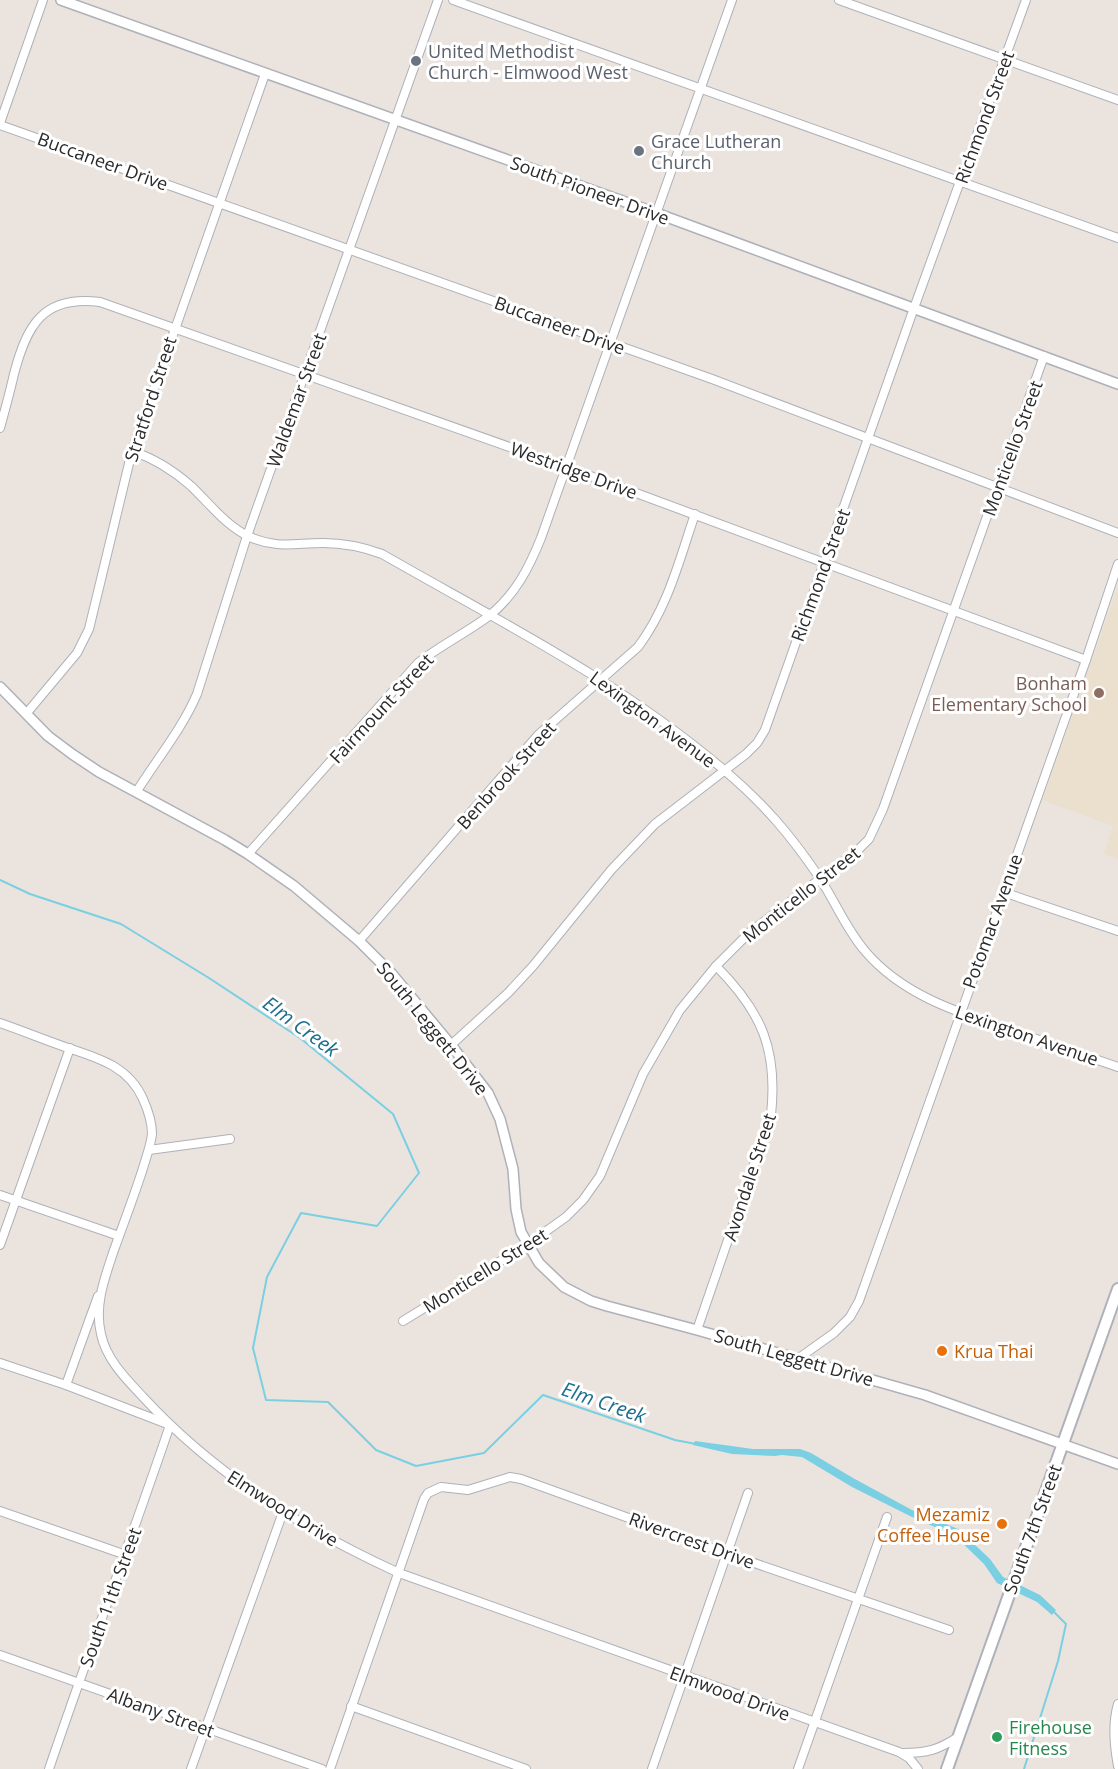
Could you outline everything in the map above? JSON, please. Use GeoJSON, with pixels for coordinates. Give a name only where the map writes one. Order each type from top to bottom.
{"type":"FeatureCollection","features":[{"type":"Feature","properties":{"kind":"main road","name":"South 7th Street"},"geometry":{"type":"LineString","coordinates":[[947,1769],[1118,1288]]}},
{"type":"Feature","properties":{"kind":"street"},"geometry":{"type":"LineString","coordinates":[[0,124],[43,0]]}},
{"type":"Feature","properties":{"kind":"street","name":"South Pioneer Drive"},"geometry":{"type":"LineString","coordinates":[[61,0],[656,213],[1118,384]]}},
{"type":"Feature","properties":{"kind":"street","name":"Waldemar Street"},"geometry":{"type":"LineString","coordinates":[[136,791],[173,739],[197,694],[248,536],[438,0]]}},
{"type":"Feature","properties":{"kind":"street"},"geometry":{"type":"LineString","coordinates":[[453,0],[1118,238]]}},
{"type":"Feature","properties":{"kind":"street","name":"Fairmount Street"},"geometry":{"type":"LineString","coordinates":[[248,854],[418,663],[490,615],[509,596],[526,572],[541,538],[732,0]]}},
{"type":"Feature","properties":{"kind":"street"},"geometry":{"type":"LineString","coordinates":[[839,0],[1118,100]]}},
{"type":"Feature","properties":{"kind":"street","name":"Richmond Street"},"geometry":{"type":"LineString","coordinates":[[452,1045],[508,993],[533,966],[612,869],[655,824],[751,749],[765,730],[1026,0]]}},
{"type":"Feature","properties":{"kind":"street","name":"Stratford Street"},"geometry":{"type":"LineString","coordinates":[[26,714],[77,653],[89,629],[132,451],[265,74]]}},
{"type":"Feature","properties":{"kind":"street","name":"Buccaneer Drive"},"geometry":{"type":"LineString","coordinates":[[0,124],[712,379],[1118,533]]}},
{"type":"Feature","properties":{"kind":"street","name":"Westridge Drive"},"geometry":{"type":"LineString","coordinates":[[0,428],[25,338],[36,321],[46,312],[70,302],[86,300],[100,302],[566,467],[1086,660]]}},
{"type":"Feature","properties":{"kind":"street","name":"Monticello Street"},"geometry":{"type":"LineString","coordinates":[[403,1321],[528,1244],[566,1217],[583,1200],[600,1176],[643,1074],[680,1010],[716,966],[750,932],[857,851],[869,839],[883,809],[1044,356]]}},
{"type":"Feature","properties":{"kind":"street","name":"Lexington Avenue"},"geometry":{"type":"LineString","coordinates":[[132,451],[147,456],[189,484],[223,519],[248,536],[261,542],[279,545],[323,543],[354,546],[382,554],[601,681],[677,732],[764,806],[792,838],[857,941],[880,967],[912,991],[960,1012],[1118,1067]]}},
{"type":"Feature","properties":{"kind":"street","name":"Benbrook Street"},"geometry":{"type":"LineString","coordinates":[[359,941],[538,735],[638,647],[661,612],[695,514]]}},
{"type":"Feature","properties":{"kind":"street","name":"Potomac Avenue"},"geometry":{"type":"LineString","coordinates":[[799,1358],[834,1334],[850,1317],[859,1301],[1118,564]]}},
{"type":"Feature","properties":{"kind":"street","name":"South Leggett Drive"},"geometry":{"type":"LineString","coordinates":[[0,687],[48,736],[72,754],[99,772],[248,854],[294,886],[359,941],[392,974],[452,1045],[488,1093],[500,1119],[513,1169],[516,1209],[521,1232],[538,1263],[564,1287],[607,1306],[917,1392],[1118,1464]]}},
{"type":"Feature","properties":{"kind":"street"},"geometry":{"type":"LineString","coordinates":[[1003,892],[1118,931]]}},
{"type":"Feature","properties":{"kind":"street","name":"Avondale Street"},"geometry":{"type":"LineString","coordinates":[[697,1330],[771,1115],[774,1092],[770,1048],[750,1005],[736,986],[716,966]]}},
{"type":"Feature","properties":{"kind":"street","name":"Elmwood Drive"},"geometry":{"type":"LineString","coordinates":[[0,1023],[110,1063],[135,1084],[149,1111],[152,1134],[149,1149],[102,1283],[99,1313],[101,1334],[116,1366],[130,1382],[170,1425],[220,1468],[252,1492],[322,1536],[399,1573],[902,1754],[909,1758],[918,1769]]}},
{"type":"Feature","properties":{"kind":"street"},"geometry":{"type":"LineString","coordinates":[[0,1245],[69,1048]]}},
{"type":"Feature","properties":{"kind":"street"},"geometry":{"type":"LineString","coordinates":[[149,1149],[230,1139]]}},
{"type":"Feature","properties":{"kind":"street"},"geometry":{"type":"LineString","coordinates":[[0,1195],[119,1236]]}},
{"type":"Feature","properties":{"kind":"street"},"geometry":{"type":"LineString","coordinates":[[66,1385],[102,1283]]}},
{"type":"Feature","properties":{"kind":"street"},"geometry":{"type":"LineString","coordinates":[[0,1363],[66,1385],[170,1425]]}},
{"type":"Feature","properties":{"kind":"street","name":"South 11th Street"},"geometry":{"type":"LineString","coordinates":[[49,1769],[170,1425]]}},
{"type":"Feature","properties":{"kind":"street","name":"Rivercrest Drive"},"geometry":{"type":"LineString","coordinates":[[399,1573],[424,1499],[433,1490],[441,1487],[468,1490],[514,1477],[950,1630]]}},
{"type":"Feature","properties":{"kind":"street"},"geometry":{"type":"LineString","coordinates":[[652,1769],[748,1493]]}},
{"type":"Feature","properties":{"kind":"street"},"geometry":{"type":"LineString","coordinates":[[0,1510],[126,1555]]}},
{"type":"Feature","properties":{"kind":"street"},"geometry":{"type":"LineString","coordinates":[[191,1769],[283,1512]]}},
{"type":"Feature","properties":{"kind":"street"},"geometry":{"type":"LineString","coordinates":[[798,1769],[887,1517]]}},
{"type":"Feature","properties":{"kind":"street"},"geometry":{"type":"LineString","coordinates":[[330,1769],[399,1573]]}},
{"type":"Feature","properties":{"kind":"street","name":"Albany Street"},"geometry":{"type":"LineString","coordinates":[[0,1655],[322,1769]]}},
{"type":"Feature","properties":{"kind":"street"},"geometry":{"type":"LineString","coordinates":[[1118,1704],[1114,1725],[1114,1745],[1118,1766]]}},
{"type":"Feature","properties":{"kind":"street"},"geometry":{"type":"LineString","coordinates":[[351,1706],[526,1769]]}},
{"type":"Feature","properties":{"kind":"street","name":"Elmwood Drive"},"geometry":{"type":"LineString","coordinates":[[902,1754],[931,1752],[958,1737]]}},
{"type":"Feature","properties":{"kind":"shaded area","name":"Bonham Elementary School"},"geometry":{"type":"Polygon","coordinates":[[[1118,587],[1118,859],[1104,854],[1113,826],[1042,800],[1118,587]]]}},
{"type":"Feature","properties":{"kind":"water"},"geometry":{"type":"Polygon","coordinates":[[[695,1441],[753,1449],[800,1449],[811,1453],[912,1510],[958,1529],[990,1559],[1003,1577],[1040,1595],[1056,1610],[1052,1615],[1037,1602],[997,1583],[984,1564],[955,1536],[852,1487],[802,1457],[732,1454],[693,1445],[695,1441]]]}},
{"type":"Feature","properties":{"kind":"waterway","name":"Elm Creek"},"geometry":{"type":"LineString","coordinates":[[0,880],[30,894],[121,924],[300,1038],[393,1114],[419,1173],[377,1226],[301,1213],[267,1277],[253,1348],[266,1400],[328,1402],[376,1450],[416,1466],[484,1453],[543,1395],[675,1440],[696,1444]]}},
{"type":"Feature","properties":{"kind":"waterway","name":"Elm Creek"},"geometry":{"type":"LineString","coordinates":[[1024,1769],[1058,1661],[1066,1624],[1053,1611]]}},
{"type":"Feature","properties":{"kind":"place","name":"United Methodist Church - Elmwood West"},"geometry":{"type":"Point","coordinates":[416,61]}},
{"type":"Feature","properties":{"kind":"place","name":"Grace Lutheran Church"},"geometry":{"type":"Point","coordinates":[639,151]}},
{"type":"Feature","properties":{"kind":"place","name":"Bonham Elementary School"},"geometry":{"type":"Point","coordinates":[1099,693]}},
{"type":"Feature","properties":{"kind":"place","name":"Krua Thai"},"geometry":{"type":"Point","coordinates":[942,1351]}},
{"type":"Feature","properties":{"kind":"place","name":"Mezamiz Coffee House"},"geometry":{"type":"Point","coordinates":[1002,1524]}},
{"type":"Feature","properties":{"kind":"place","name":"Firehouse Fitness"},"geometry":{"type":"Point","coordinates":[997,1737]}}]}
